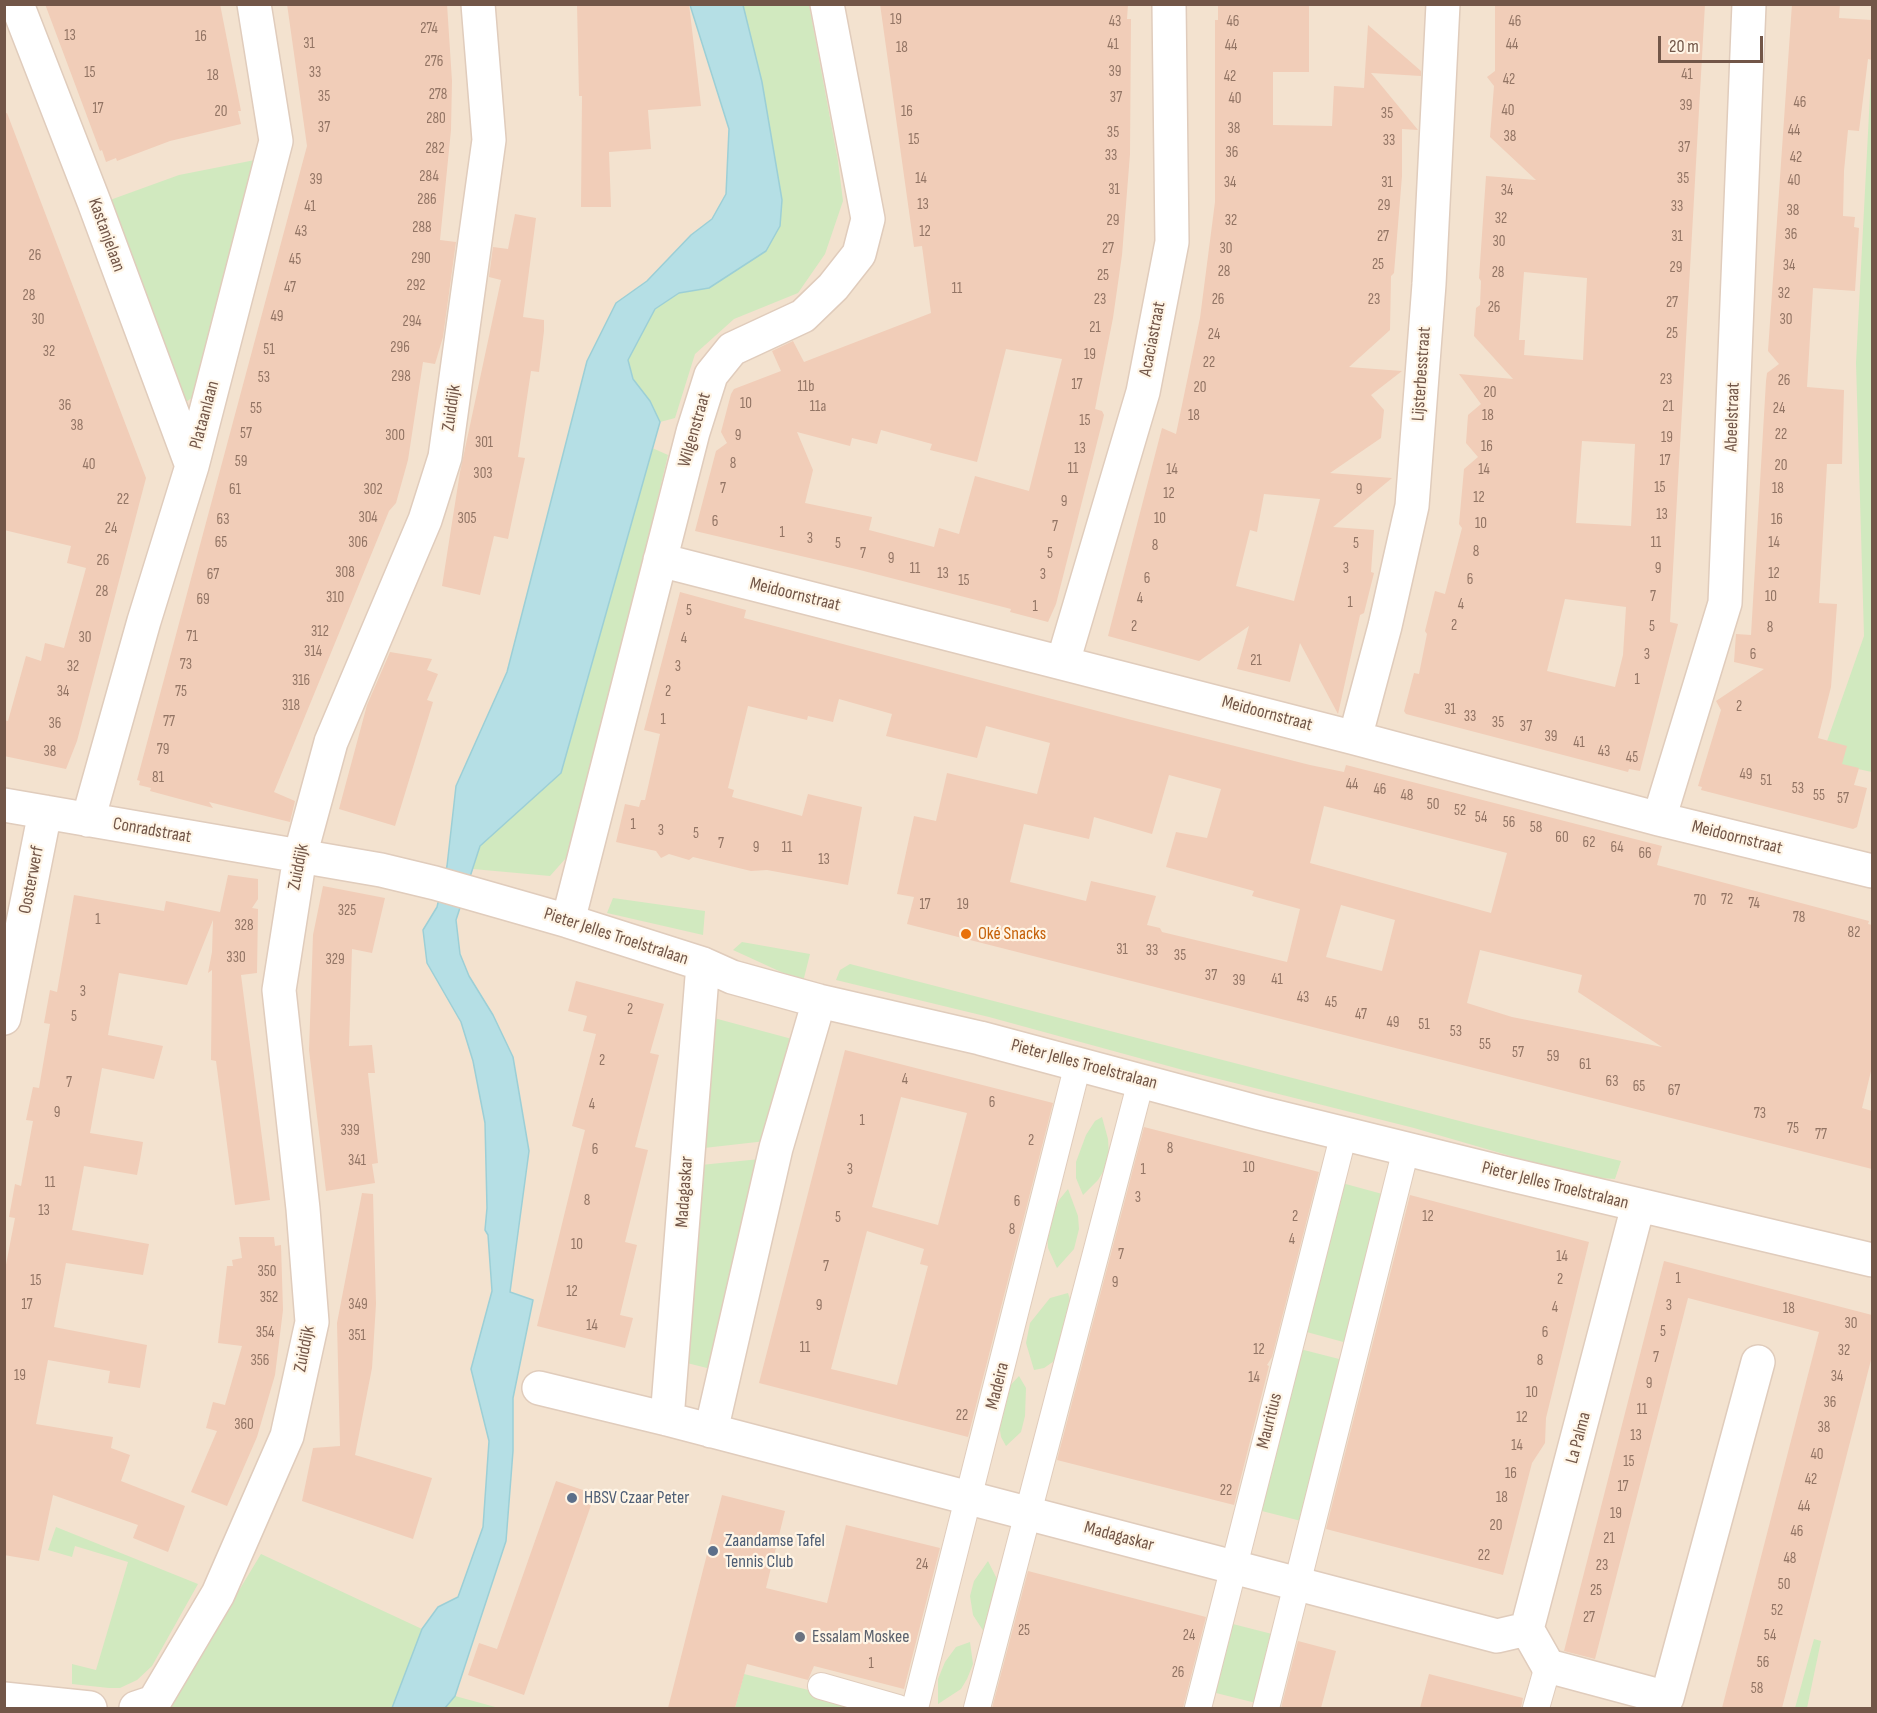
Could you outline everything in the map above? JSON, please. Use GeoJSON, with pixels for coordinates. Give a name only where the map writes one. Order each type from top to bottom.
{"type":"FeatureCollection","features":[{"type":"Feature","properties":{"kind":"street","name":"Kastanjelaan"},"geometry":{"type":"LineString","coordinates":[[17,4],[94,202],[192,466]]}},
{"type":"Feature","properties":{"kind":"street","name":"Plataanlaan"},"geometry":{"type":"LineString","coordinates":[[87,820],[144,621],[192,466],[276,141],[254,4]]}},
{"type":"Feature","properties":{"kind":"street","name":"Zuiddijk"},"geometry":{"type":"LineString","coordinates":[[136,1708],[154,1702],[218,1594],[288,1436],[312,1322],[303,1209],[279,990],[300,856],[331,742],[425,520],[445,458],[489,140],[478,4]]}},
{"type":"Feature","properties":{"kind":"street","name":"Wilgenstraat"},"geometry":{"type":"LineString","coordinates":[[568,921],[693,432],[711,375],[732,349],[803,316],[833,287],[859,254],[868,219],[827,4]]}},
{"type":"Feature","properties":{"kind":"street","name":"Acaciastraat"},"geometry":{"type":"LineString","coordinates":[[1063,662],[1143,392],[1172,242],[1169,4]]}},
{"type":"Feature","properties":{"kind":"street","name":"Lijsterbesstraat"},"geometry":{"type":"LineString","coordinates":[[1355,738],[1385,626],[1412,506],[1429,284],[1443,4]]}},
{"type":"Feature","properties":{"kind":"street","name":"Abeelstraat"},"geometry":{"type":"LineString","coordinates":[[1659,819],[1725,603],[1749,4]]}},
{"type":"Feature","properties":{"kind":"street","name":"Meidoornstraat"},"geometry":{"type":"LineString","coordinates":[[660,560],[1872,872]]}},
{"type":"Feature","properties":{"kind":"street","name":"Conradstraat"},"geometry":{"type":"LineString","coordinates":[[4,805],[300,856]]}},
{"type":"Feature","properties":{"kind":"street","name":"Oosterwerf"},"geometry":{"type":"LineString","coordinates":[[4,1018],[45,812]]}},
{"type":"Feature","properties":{"kind":"street","name":"Pieter Jelles Troelstralaan"},"geometry":{"type":"LineString","coordinates":[[300,856],[470,891],[703,964],[732,977],[819,1001],[980,1038],[1406,1149],[1872,1260]]}},
{"type":"Feature","properties":{"kind":"street","name":"Madagaskar"},"geometry":{"type":"LineString","coordinates":[[667,1419],[703,964]]}},
{"type":"Feature","properties":{"kind":"street"},"geometry":{"type":"LineString","coordinates":[[711,1431],[776,1148],[819,1001]]}},
{"type":"Feature","properties":{"kind":"street","name":"Madeira"},"geometry":{"type":"LineString","coordinates":[[915,1708],[1077,1064]]}},
{"type":"Feature","properties":{"kind":"street"},"geometry":{"type":"LineString","coordinates":[[977,1708],[1141,1081]]}},
{"type":"Feature","properties":{"kind":"street","name":"Mauritius"},"geometry":{"type":"LineString","coordinates":[[1198,1708],[1344,1133]]}},
{"type":"Feature","properties":{"kind":"street"},"geometry":{"type":"LineString","coordinates":[[1266,1708],[1406,1149]]}},
{"type":"Feature","properties":{"kind":"street","name":"La Palma"},"geometry":{"type":"LineString","coordinates":[[1527,1629],[1638,1206]]}},
{"type":"Feature","properties":{"kind":"street"},"geometry":{"type":"LineString","coordinates":[[1527,1629],[1548,1666],[1667,1698],[1758,1362]]}},
{"type":"Feature","properties":{"kind":"street","name":"Madagaskar"},"geometry":{"type":"LineString","coordinates":[[539,1388],[667,1419],[1497,1636],[1527,1629]]}},
{"type":"Feature","properties":{"kind":"street"},"geometry":{"type":"LineString","coordinates":[[1536,1708],[1548,1666]]}},
{"type":"Feature","properties":{"kind":"street"},"geometry":{"type":"LineString","coordinates":[[821,1686],[898,1708]]}},
{"type":"Feature","properties":{"kind":"street"},"geometry":{"type":"LineString","coordinates":[[4,1699],[90,1708]]}},
{"type":"Feature","properties":{"kind":"shaded area"},"geometry":{"type":"Polygon","coordinates":[[[5,5],[1872,5],[1872,1708],[5,1708],[5,5]]]}},
{"type":"Feature","properties":{"kind":"green space"},"geometry":{"type":"Polygon","coordinates":[[[743,5],[809,5],[838,161],[843,201],[825,254],[798,293],[734,319],[695,354],[675,418],[660,422],[650,401],[633,379],[628,360],[655,309],[679,293],[709,288],[732,272],[762,82],[743,5]]]}},
{"type":"Feature","properties":{"kind":"green space"},"geometry":{"type":"Polygon","coordinates":[[[1872,56],[1872,772],[1820,761],[1864,636],[1856,363],[1872,56]]]}},
{"type":"Feature","properties":{"kind":"green space"},"geometry":{"type":"Polygon","coordinates":[[[260,159],[193,397],[186,402],[177,401],[99,204],[179,175],[260,159]]]}},
{"type":"Feature","properties":{"kind":"green space"},"geometry":{"type":"Polygon","coordinates":[[[650,447],[668,455],[574,849],[550,876],[473,869],[480,846],[561,773],[650,447]]]}},
{"type":"Feature","properties":{"kind":"green space"},"geometry":{"type":"Polygon","coordinates":[[[613,898],[705,911],[703,935],[607,913],[613,898]]]}},
{"type":"Feature","properties":{"kind":"green space"},"geometry":{"type":"Polygon","coordinates":[[[742,942],[810,954],[803,982],[733,950],[742,942]]]}},
{"type":"Feature","properties":{"kind":"green space"},"geometry":{"type":"Polygon","coordinates":[[[850,964],[1621,1161],[1615,1179],[1583,1177],[1414,1128],[1183,1070],[989,1017],[836,980],[840,970],[850,964]]]}},
{"type":"Feature","properties":{"kind":"green space"},"geometry":{"type":"Polygon","coordinates":[[[714,1018],[792,1039],[766,1141],[704,1148],[714,1018]]]}},
{"type":"Feature","properties":{"kind":"green space"},"geometry":{"type":"Polygon","coordinates":[[[1102,1117],[1108,1139],[1109,1155],[1106,1167],[1098,1180],[1083,1195],[1076,1178],[1076,1162],[1086,1135],[1095,1121],[1102,1117]]]}},
{"type":"Feature","properties":{"kind":"green space"},"geometry":{"type":"Polygon","coordinates":[[[760,1159],[711,1369],[687,1363],[691,1166],[760,1159]]]}},
{"type":"Feature","properties":{"kind":"green space"},"geometry":{"type":"Polygon","coordinates":[[[1342,1183],[1386,1195],[1347,1343],[1303,1331],[1342,1183]]]}},
{"type":"Feature","properties":{"kind":"green space"},"geometry":{"type":"Polygon","coordinates":[[[1068,1189],[1078,1216],[1079,1229],[1074,1249],[1057,1268],[1048,1248],[1047,1228],[1059,1200],[1068,1189]]]}},
{"type":"Feature","properties":{"kind":"green space"},"geometry":{"type":"Polygon","coordinates":[[[1068,1293],[1073,1309],[1057,1359],[1044,1368],[1034,1370],[1026,1343],[1030,1323],[1050,1298],[1068,1293]]]}},
{"type":"Feature","properties":{"kind":"green space"},"geometry":{"type":"Polygon","coordinates":[[[1300,1349],[1343,1360],[1301,1521],[1258,1510],[1300,1349]]]}},
{"type":"Feature","properties":{"kind":"green space"},"geometry":{"type":"Polygon","coordinates":[[[1019,1376],[1026,1388],[1025,1416],[1021,1432],[1006,1446],[1001,1437],[998,1418],[1005,1391],[1019,1376]]]}},
{"type":"Feature","properties":{"kind":"green space"},"geometry":{"type":"Polygon","coordinates":[[[56,1527],[198,1584],[152,1666],[137,1680],[120,1688],[72,1684],[72,1664],[96,1670],[128,1562],[75,1546],[72,1557],[48,1550],[56,1527]]]}},
{"type":"Feature","properties":{"kind":"green space"},"geometry":{"type":"Polygon","coordinates":[[[261,1554],[422,1629],[392,1708],[171,1708],[172,1701],[261,1554]]]}},
{"type":"Feature","properties":{"kind":"green space"},"geometry":{"type":"Polygon","coordinates":[[[988,1561],[997,1579],[999,1595],[984,1632],[973,1615],[970,1596],[974,1581],[988,1561]]]}},
{"type":"Feature","properties":{"kind":"green space"},"geometry":{"type":"Polygon","coordinates":[[[1229,1623],[1272,1634],[1256,1703],[1212,1692],[1229,1623]]]}},
{"type":"Feature","properties":{"kind":"green space"},"geometry":{"type":"Polygon","coordinates":[[[1814,1639],[1821,1641],[1807,1708],[1795,1708],[1814,1639]]]}},
{"type":"Feature","properties":{"kind":"green space"},"geometry":{"type":"Polygon","coordinates":[[[970,1642],[973,1664],[967,1679],[961,1689],[938,1704],[938,1679],[945,1662],[956,1647],[970,1642]]]}},
{"type":"Feature","properties":{"kind":"green space"},"geometry":{"type":"Polygon","coordinates":[[[744,1674],[881,1708],[735,1708],[744,1674]]]}},
{"type":"Feature","properties":{"kind":"green space"},"geometry":{"type":"Polygon","coordinates":[[[455,1696],[499,1708],[445,1708],[455,1696]]]}},
{"type":"Feature","properties":{"kind":"water"},"geometry":{"type":"Polygon","coordinates":[[[690,5],[743,5],[762,82],[782,200],[780,226],[766,251],[709,288],[679,293],[655,309],[628,360],[633,379],[650,401],[660,422],[561,773],[480,846],[456,920],[460,954],[469,976],[493,1015],[513,1057],[529,1151],[510,1292],[533,1300],[513,1398],[513,1451],[506,1541],[455,1696],[445,1708],[392,1708],[422,1629],[438,1607],[458,1597],[483,1527],[489,1441],[471,1369],[492,1291],[488,1235],[485,1230],[487,1208],[485,1123],[473,1061],[461,1022],[427,963],[423,930],[437,907],[447,866],[456,786],[507,672],[587,361],[616,303],[647,281],[691,235],[712,219],[726,194],[729,129],[690,5]]]}},
{"type":"Feature","properties":{"kind":"building"},"geometry":{"type":"Polygon","coordinates":[[[45,4],[220,4],[241,111],[238,111],[241,124],[170,141],[117,161],[116,158],[106,162],[45,4]]]}},
{"type":"Feature","properties":{"kind":"building"},"geometry":{"type":"Polygon","coordinates":[[[287,4],[447,4],[452,81],[451,130],[440,240],[456,242],[443,337],[435,364],[423,362],[408,460],[396,503],[389,511],[274,792],[295,801],[290,822],[209,802],[213,808],[150,791],[151,788],[139,785],[140,781],[137,780],[307,146],[287,4]]]}},
{"type":"Feature","properties":{"kind":"building"},"geometry":{"type":"Polygon","coordinates":[[[577,4],[689,4],[701,106],[648,110],[651,149],[609,152],[611,207],[581,207],[582,96],[579,96],[577,4]]]}},
{"type":"Feature","properties":{"kind":"building"},"geometry":{"type":"Polygon","coordinates":[[[880,4],[1128,4],[1127,19],[1131,19],[1130,154],[1122,255],[1113,318],[1095,409],[1102,411],[1104,415],[1056,604],[1048,622],[1010,612],[1011,609],[856,569],[695,531],[716,451],[727,443],[721,432],[734,389],[781,371],[772,351],[793,341],[804,362],[931,313],[922,246],[914,247],[880,4]],[[1006,349],[977,462],[930,450],[932,444],[881,430],[877,444],[852,438],[850,446],[797,432],[813,470],[805,503],[872,517],[869,530],[934,547],[939,528],[959,534],[975,476],[1029,491],[1062,359],[1006,349]]]}},
{"type":"Feature","properties":{"kind":"building"},"geometry":{"type":"Polygon","coordinates":[[[1218,4],[1309,4],[1309,72],[1273,72],[1273,125],[1332,126],[1334,86],[1364,88],[1368,25],[1421,71],[1421,76],[1371,73],[1418,130],[1402,129],[1402,176],[1394,273],[1391,276],[1390,330],[1349,367],[1402,371],[1371,395],[1384,410],[1381,438],[1330,473],[1392,478],[1333,527],[1374,530],[1371,572],[1374,573],[1364,613],[1360,615],[1338,714],[1300,643],[1290,682],[1237,669],[1249,626],[1199,661],[1108,636],[1162,428],[1176,434],[1200,318],[1215,202],[1215,20],[1218,20],[1218,4]],[[1264,494],[1257,532],[1250,530],[1236,586],[1294,601],[1320,499],[1264,494]]]}},
{"type":"Feature","properties":{"kind":"building"},"geometry":{"type":"Polygon","coordinates":[[[1495,4],[1705,4],[1670,622],[1678,624],[1640,771],[1629,769],[1628,772],[1406,714],[1404,711],[1414,673],[1419,674],[1427,634],[1425,631],[1435,591],[1445,594],[1462,528],[1459,524],[1464,469],[1478,457],[1466,443],[1468,415],[1481,404],[1459,374],[1513,379],[1474,336],[1476,308],[1480,305],[1481,281],[1479,278],[1486,176],[1536,180],[1490,137],[1494,86],[1487,77],[1495,71],[1495,4]],[[1524,272],[1519,340],[1525,340],[1524,355],[1583,360],[1587,278],[1524,272]],[[1582,441],[1576,523],[1631,526],[1635,444],[1582,441]],[[1565,599],[1547,671],[1615,687],[1623,655],[1626,607],[1565,599]]]}},
{"type":"Feature","properties":{"kind":"building"},"geometry":{"type":"Polygon","coordinates":[[[1792,4],[1840,4],[1839,18],[1872,20],[1872,60],[1868,59],[1859,131],[1848,130],[1844,171],[1843,216],[1855,217],[1854,227],[1859,228],[1855,291],[1813,288],[1807,387],[1844,390],[1842,464],[1827,464],[1819,603],[1837,604],[1831,687],[1818,738],[1847,746],[1842,764],[1859,768],[1854,785],[1867,788],[1857,827],[1853,829],[1701,790],[1702,787],[1698,786],[1721,710],[1716,701],[1764,669],[1734,662],[1736,634],[1751,635],[1766,381],[1767,373],[1779,364],[1768,351],[1792,4]]]}},
{"type":"Feature","properties":{"kind":"building"},"geometry":{"type":"Polygon","coordinates":[[[7,113],[146,478],[77,741],[66,769],[4,756],[4,720],[8,721],[26,656],[41,661],[45,643],[64,648],[86,568],[67,563],[71,546],[4,530],[4,114],[7,113]]]}},
{"type":"Feature","properties":{"kind":"building"},"geometry":{"type":"Polygon","coordinates":[[[515,214],[536,218],[523,317],[544,320],[544,331],[539,372],[531,371],[518,457],[525,458],[508,539],[494,536],[480,595],[442,586],[460,472],[501,280],[489,277],[493,247],[508,249],[515,214]]]}},
{"type":"Feature","properties":{"kind":"building"},"geometry":{"type":"Polygon","coordinates":[[[680,592],[746,610],[744,618],[1128,719],[1310,765],[1344,772],[1346,765],[1662,846],[1657,865],[1869,921],[1868,924],[1872,925],[1872,1067],[1862,1108],[1872,1111],[1872,1169],[907,924],[914,897],[897,894],[914,816],[936,821],[947,773],[1037,794],[1050,743],[986,726],[977,758],[886,736],[892,714],[839,699],[833,722],[808,716],[807,720],[748,706],[728,788],[734,790],[732,797],[802,816],[808,794],[862,807],[848,885],[767,870],[751,871],[693,857],[689,860],[669,854],[661,858],[656,851],[616,842],[625,804],[639,807],[641,800],[645,800],[660,734],[644,730],[680,592]],[[1169,775],[1152,834],[1094,817],[1089,839],[1024,824],[1010,882],[1086,901],[1091,881],[1156,896],[1147,925],[1160,928],[1162,932],[1287,962],[1300,909],[1252,896],[1254,891],[1166,867],[1176,832],[1207,838],[1221,789],[1169,775]],[[1324,806],[1310,863],[1491,913],[1507,853],[1324,806]],[[1341,905],[1326,957],[1382,971],[1395,920],[1341,905]],[[1480,950],[1467,1003],[1512,1017],[1662,1047],[1578,992],[1582,975],[1480,950]]]}},
{"type":"Feature","properties":{"kind":"building"},"geometry":{"type":"Polygon","coordinates":[[[390,652],[432,659],[427,670],[438,674],[427,700],[433,702],[395,826],[339,809],[367,705],[390,652]]]}},
{"type":"Feature","properties":{"kind":"building"},"geometry":{"type":"Polygon","coordinates":[[[228,875],[258,879],[258,899],[252,908],[258,909],[257,973],[241,975],[270,1200],[235,1205],[216,1061],[211,1060],[212,970],[208,973],[212,952],[213,920],[187,985],[119,973],[108,1035],[163,1046],[154,1079],[102,1068],[90,1133],[143,1142],[140,1160],[137,1175],[84,1166],[72,1230],[149,1244],[143,1275],[66,1263],[54,1327],[147,1345],[140,1388],[108,1383],[110,1371],[48,1360],[36,1424],[113,1437],[111,1448],[130,1455],[121,1481],[185,1506],[168,1552],[133,1538],[138,1525],[53,1495],[39,1561],[4,1555],[4,1275],[15,1218],[9,1217],[15,1184],[21,1186],[33,1121],[26,1120],[33,1087],[39,1088],[50,1024],[44,1023],[50,990],[57,992],[74,895],[164,911],[166,901],[220,912],[228,875]]]}},
{"type":"Feature","properties":{"kind":"building"},"geometry":{"type":"Polygon","coordinates":[[[323,886],[385,898],[372,953],[352,949],[349,1046],[372,1045],[375,1073],[368,1073],[378,1163],[372,1164],[375,1183],[326,1191],[309,1050],[313,935],[323,886]]]}},
{"type":"Feature","properties":{"kind":"building"},"geometry":{"type":"Polygon","coordinates":[[[576,981],[664,1004],[650,1053],[659,1055],[635,1147],[648,1150],[625,1242],[637,1245],[620,1315],[633,1318],[625,1348],[537,1326],[585,1130],[572,1126],[596,1034],[583,1031],[587,1016],[568,1011],[576,981]]]}},
{"type":"Feature","properties":{"kind":"building"},"geometry":{"type":"Polygon","coordinates":[[[845,1050],[1053,1103],[968,1437],[759,1383],[845,1050]],[[901,1097],[872,1207],[938,1225],[967,1113],[901,1097]],[[867,1231],[831,1369],[897,1385],[928,1266],[920,1264],[924,1249],[867,1231]]]}},
{"type":"Feature","properties":{"kind":"building"},"geometry":{"type":"Polygon","coordinates":[[[1144,1127],[1319,1172],[1272,1357],[1267,1365],[1269,1366],[1234,1505],[1057,1460],[1144,1127]]]}},
{"type":"Feature","properties":{"kind":"building"},"geometry":{"type":"Polygon","coordinates":[[[362,1193],[373,1194],[376,1304],[372,1368],[355,1455],[432,1478],[413,1539],[302,1501],[313,1448],[340,1446],[337,1323],[362,1193]]]}},
{"type":"Feature","properties":{"kind":"building"},"geometry":{"type":"Polygon","coordinates":[[[1410,1195],[1589,1242],[1546,1418],[1545,1443],[1532,1463],[1503,1575],[1326,1529],[1410,1195]]]}},
{"type":"Feature","properties":{"kind":"building"},"geometry":{"type":"Polygon","coordinates":[[[239,1237],[274,1237],[275,1246],[281,1245],[283,1310],[275,1375],[257,1437],[227,1506],[191,1492],[217,1431],[206,1428],[213,1402],[225,1405],[242,1346],[218,1343],[227,1266],[233,1266],[232,1260],[242,1258],[239,1237]]]}},
{"type":"Feature","properties":{"kind":"building"},"geometry":{"type":"Polygon","coordinates":[[[1664,1261],[1872,1315],[1872,1356],[1782,1708],[1722,1708],[1819,1332],[1688,1298],[1595,1659],[1564,1651],[1664,1261]]]}},
{"type":"Feature","properties":{"kind":"building"},"geometry":{"type":"Polygon","coordinates":[[[556,1481],[595,1494],[524,1695],[468,1675],[479,1643],[497,1649],[556,1481]]]}},
{"type":"Feature","properties":{"kind":"building"},"geometry":{"type":"Polygon","coordinates":[[[722,1495],[785,1511],[766,1588],[827,1603],[846,1525],[940,1548],[904,1689],[814,1666],[808,1680],[747,1664],[735,1708],[668,1708],[722,1495]]]}},
{"type":"Feature","properties":{"kind":"building"},"geometry":{"type":"Polygon","coordinates":[[[1028,1571],[1206,1617],[1183,1708],[992,1708],[1028,1571]]]}},
{"type":"Feature","properties":{"kind":"building"},"geometry":{"type":"Polygon","coordinates":[[[1298,1641],[1336,1651],[1321,1708],[1281,1708],[1298,1641]]]}},
{"type":"Feature","properties":{"kind":"building"},"geometry":{"type":"Polygon","coordinates":[[[1429,1674],[1523,1698],[1521,1708],[1420,1708],[1429,1674]]]}},
{"type":"Feature","properties":{"kind":"place","name":"Oké Snacks"},"geometry":{"type":"Point","coordinates":[966,934]}},
{"type":"Feature","properties":{"kind":"place","name":"HBSV Czaar Peter"},"geometry":{"type":"Point","coordinates":[572,1498]}},
{"type":"Feature","properties":{"kind":"place","name":"Zaandamse Tafel Tennis Club"},"geometry":{"type":"Point","coordinates":[713,1551]}},
{"type":"Feature","properties":{"kind":"place","name":"Essalam Moskee"},"geometry":{"type":"Point","coordinates":[800,1637]}}]}
